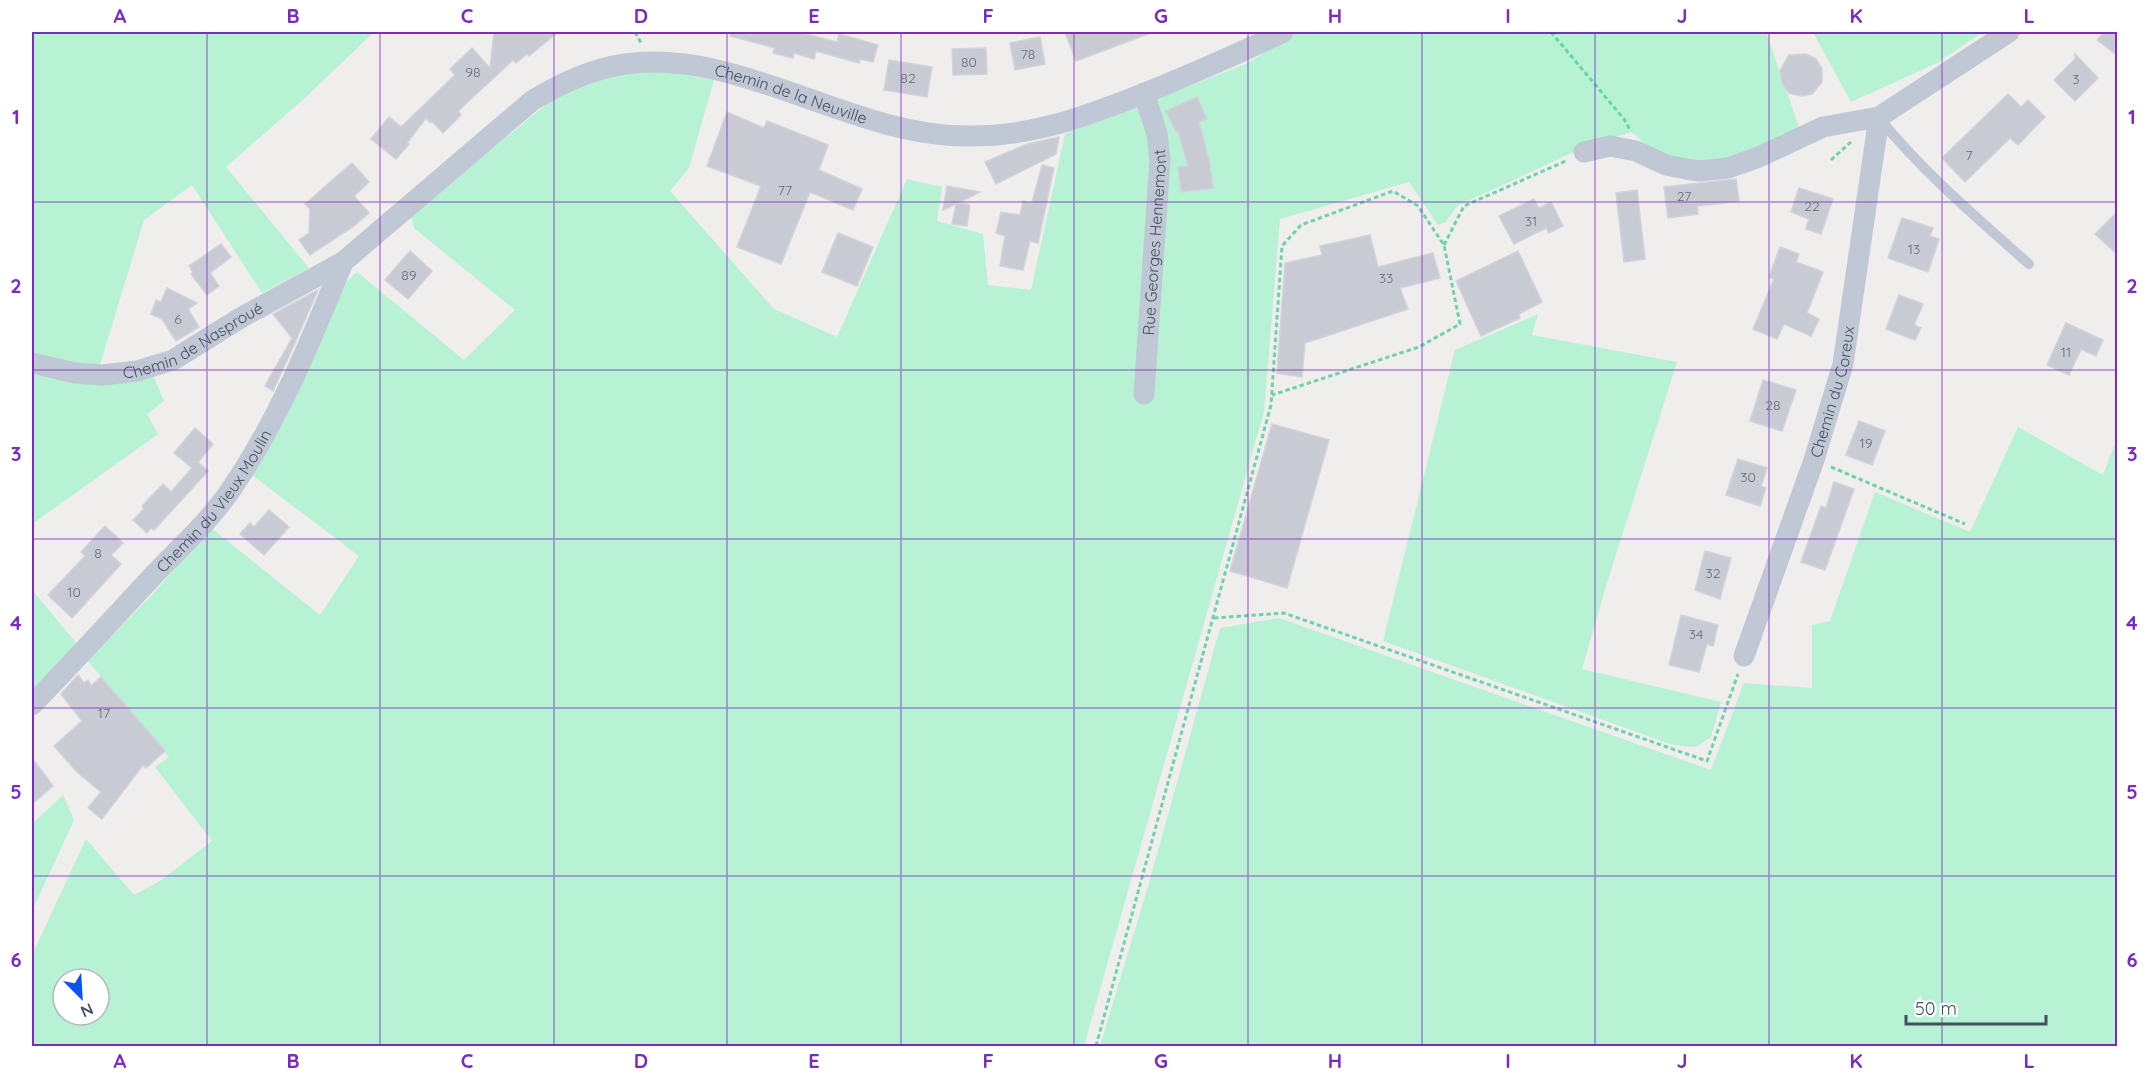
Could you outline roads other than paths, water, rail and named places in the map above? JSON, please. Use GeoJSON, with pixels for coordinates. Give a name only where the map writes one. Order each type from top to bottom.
{"type":"FeatureCollection","features":[{"type":"Feature","properties":{"kind":"street","name":"Chemin de la Neuville"},"geometry":{"type":"LineString","coordinates":[[343,261],[533,100],[589,72],[623,64],[667,62],[722,71],[873,122],[928,134],[968,136],[1016,133],[1065,123],[1185,77],[1283,32]]}},
{"type":"Feature","properties":{"kind":"street"},"geometry":{"type":"LineString","coordinates":[[1584,152],[1610,146],[1636,151],[1666,165],[1686,169],[1700,171],[1728,168],[1759,157],[1823,127],[1879,117],[2008,32]]}},
{"type":"Feature","properties":{"kind":"street","name":"Rue Georges Hennemont"},"geometry":{"type":"LineString","coordinates":[[1144,93],[1157,134],[1160,160],[1144,394]]}},
{"type":"Feature","properties":{"kind":"street","name":"Chemin du Coreux"},"geometry":{"type":"LineString","coordinates":[[1744,656],[1814,460],[1843,364],[1879,117]]}},
{"type":"Feature","properties":{"kind":"street","name":"Chemin de Nasproué"},"geometry":{"type":"LineString","coordinates":[[32,363],[75,373],[102,375],[137,371],[172,360],[242,317],[343,261]]}},
{"type":"Feature","properties":{"kind":"street","name":"Chemin du Vieux Moulin"},"geometry":{"type":"LineString","coordinates":[[32,705],[229,492],[265,434],[286,393],[317,327],[343,261]]}},
{"type":"Feature","properties":{"kind":"lane"},"geometry":{"type":"LineString","coordinates":[[1879,117],[1900,143],[1925,168],[2029,264]]}}]}
